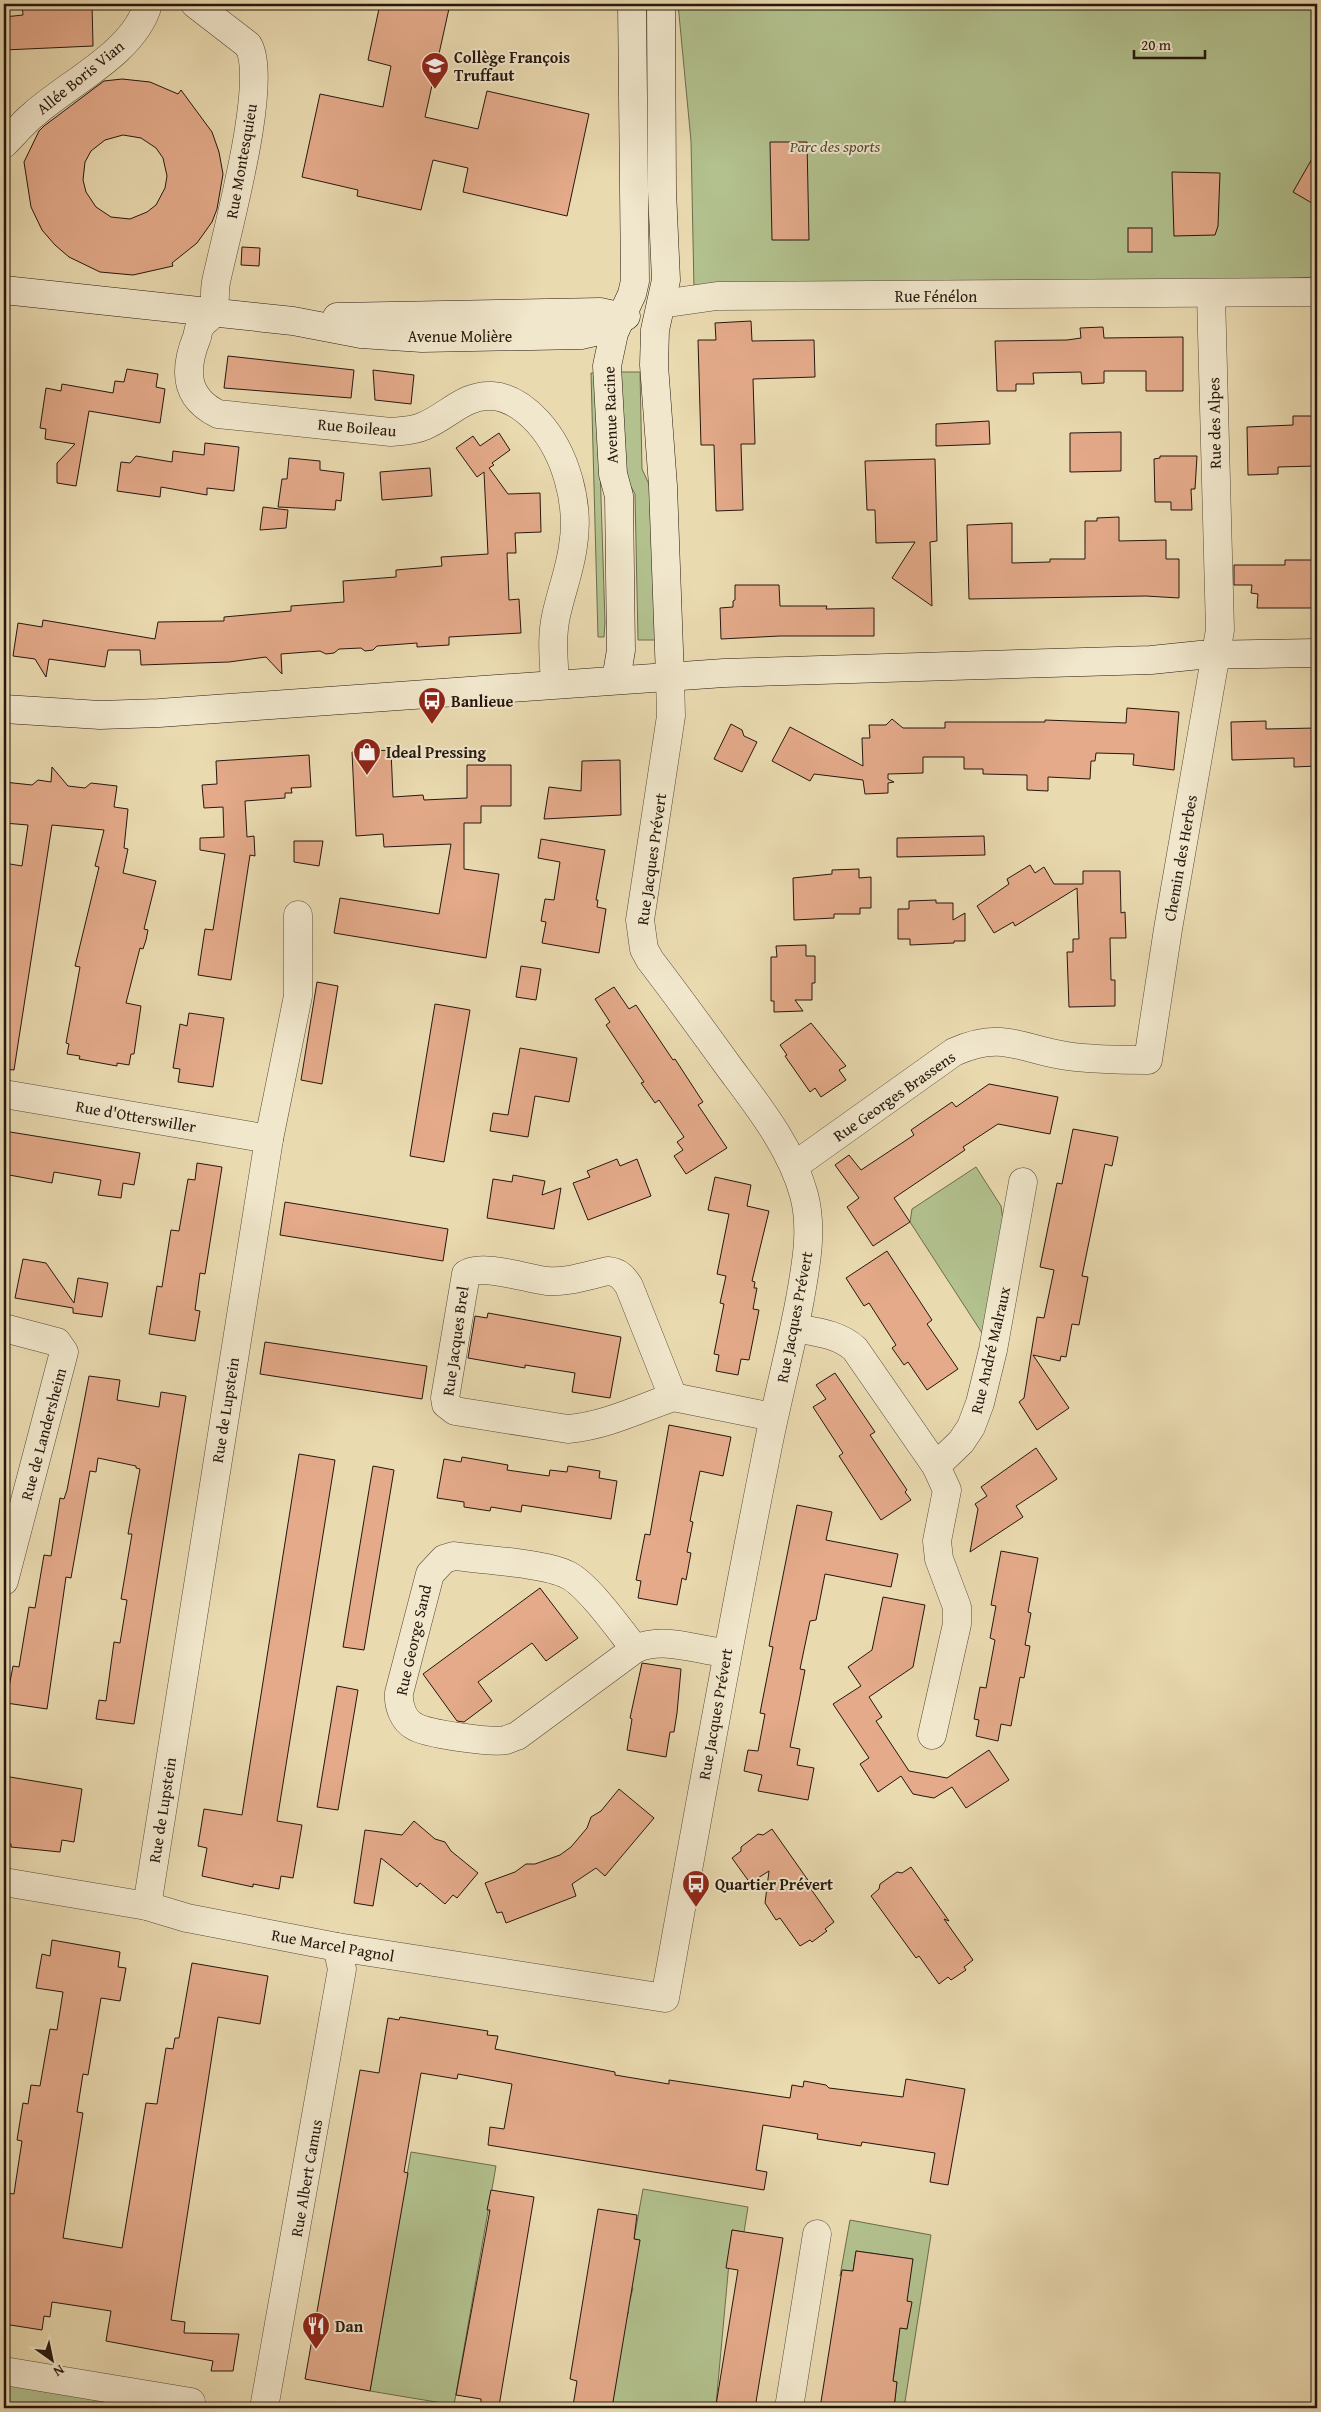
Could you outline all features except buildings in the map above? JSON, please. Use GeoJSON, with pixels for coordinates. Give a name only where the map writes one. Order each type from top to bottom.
{"type":"FeatureCollection","features":[{"type":"Feature","properties":{"kind":"street","name":"Allée Boris Vian"},"geometry":{"type":"LineString","coordinates":[[4,144],[34,114],[112,55],[137,30],[145,17],[148,4]]}},
{"type":"Feature","properties":{"kind":"street","name":"Rue Montesquieu"},"geometry":{"type":"LineString","coordinates":[[195,4],[248,45],[252,51],[254,65],[251,120],[215,285],[212,313]]}},
{"type":"Feature","properties":{"kind":"street","name":"Avenue Racine"},"geometry":{"type":"LineString","coordinates":[[616,680],[621,650],[619,496],[613,474],[607,366],[614,333],[632,294],[636,274],[632,4]]}},
{"type":"Feature","properties":{"kind":"street"},"geometry":{"type":"LineString","coordinates":[[660,4],[662,191],[666,280],[655,330],[654,365],[663,486],[670,676]]}},
{"type":"Feature","properties":{"kind":"street","name":"Avenue Molière"},"geometry":{"type":"LineString","coordinates":[[4,290],[293,322],[361,334],[450,338],[581,336],[603,330],[622,317],[661,304]]}},
{"type":"Feature","properties":{"kind":"street"},"geometry":{"type":"LineString","coordinates":[[1211,294],[1317,292]]}},
{"type":"Feature","properties":{"kind":"street","name":"Rue Fénélon"},"geometry":{"type":"LineString","coordinates":[[661,304],[717,296],[1211,294]]}},
{"type":"Feature","properties":{"kind":"street","name":"Rue des Alpes"},"geometry":{"type":"LineString","coordinates":[[1211,294],[1220,630],[1214,656]]}},
{"type":"Feature","properties":{"kind":"street","name":"Rue Boileau"},"geometry":{"type":"LineString","coordinates":[[212,313],[200,327],[189,356],[188,374],[199,402],[218,414],[391,432],[409,431],[425,426],[468,400],[481,396],[506,399],[531,414],[554,442],[561,458],[567,475],[574,518],[574,544],[556,616],[553,639],[555,684]]}},
{"type":"Feature","properties":{"kind":"street"},"geometry":{"type":"LineString","coordinates":[[4,709],[100,715],[159,713],[670,676],[1317,653]]}},
{"type":"Feature","properties":{"kind":"street","name":"Chemin des Herbes"},"geometry":{"type":"LineString","coordinates":[[1148,1060],[1214,656]]}},
{"type":"Feature","properties":{"kind":"street","name":"Rue Jacques Prévert"},"geometry":{"type":"LineString","coordinates":[[664,1998],[726,1653],[773,1417],[795,1328],[807,1258],[808,1234],[804,1195],[794,1166],[749,1094],[650,960],[641,936],[640,920],[671,716],[670,676]]}},
{"type":"Feature","properties":{"kind":"street","name":"Rue de Lupstein"},"geometry":{"type":"LineString","coordinates":[[147,1906],[269,1139],[298,996],[298,915]]}},
{"type":"Feature","properties":{"kind":"street","name":"Rue Georges Brassens"},"geometry":{"type":"LineString","coordinates":[[794,1166],[954,1052],[973,1044],[991,1041],[1011,1042],[1064,1056],[1086,1059],[1148,1060]]}},
{"type":"Feature","properties":{"kind":"street","name":"Rue d'Otterswiller"},"geometry":{"type":"LineString","coordinates":[[4,1094],[269,1139]]}},
{"type":"Feature","properties":{"kind":"street","name":"Rue André Malraux"},"geometry":{"type":"LineString","coordinates":[[936,1466],[961,1442],[971,1427],[980,1403],[993,1350],[1023,1182]]}},
{"type":"Feature","properties":{"kind":"street","name":"Rue Jacques Brel"},"geometry":{"type":"LineString","coordinates":[[481,1270],[555,1281],[608,1271],[615,1272],[623,1277],[628,1286],[673,1397],[587,1428],[568,1429],[455,1411],[446,1404],[445,1398],[466,1274],[481,1270]]}},
{"type":"Feature","properties":{"kind":"street","name":"Rue de Landersheim"},"geometry":{"type":"LineString","coordinates":[[4,1328],[57,1342],[64,1352],[4,1581]]}},
{"type":"Feature","properties":{"kind":"street"},"geometry":{"type":"LineString","coordinates":[[795,1328],[835,1336],[847,1341],[855,1349],[936,1466],[947,1490],[937,1542],[940,1559],[957,1607],[957,1624],[932,1735]]}},
{"type":"Feature","properties":{"kind":"street"},"geometry":{"type":"LineString","coordinates":[[673,1397],[773,1417]]}},
{"type":"Feature","properties":{"kind":"street","name":"Rue George Sand"},"geometry":{"type":"LineString","coordinates":[[635,1649],[592,1597],[568,1575],[544,1568],[454,1556],[444,1559],[436,1565],[427,1580],[398,1702],[413,1726],[426,1732],[492,1741],[506,1740],[517,1736],[635,1649],[647,1644],[661,1642],[726,1653]]}},
{"type":"Feature","properties":{"kind":"street","name":"Rue Marcel Pagnol"},"geometry":{"type":"LineString","coordinates":[[4,1882],[147,1906],[187,1918],[337,1947],[664,1998]]}},
{"type":"Feature","properties":{"kind":"street","name":"Rue Albert Camus"},"geometry":{"type":"LineString","coordinates":[[264,2408],[342,1969],[337,1947]]}},
{"type":"Feature","properties":{"kind":"street"},"geometry":{"type":"LineString","coordinates":[[789,2408],[817,2234]]}},
{"type":"Feature","properties":{"kind":"street"},"geometry":{"type":"LineString","coordinates":[[4,2371],[191,2402],[190,2408]]}},
{"type":"Feature","properties":{"kind":"green space","name":"Parc des sports"},"geometry":{"type":"Polygon","coordinates":[[[678,4],[1317,4],[1317,277],[1212,282],[694,289],[691,141],[678,4]]]}},
{"type":"Feature","properties":{"kind":"green space"},"geometry":{"type":"Polygon","coordinates":[[[621,372],[640,372],[642,469],[653,493],[656,640],[638,640],[635,494],[624,474],[621,372]]]}},
{"type":"Feature","properties":{"kind":"green space"},"geometry":{"type":"Polygon","coordinates":[[[591,373],[597,373],[604,637],[598,637],[591,373]]]}},
{"type":"Feature","properties":{"kind":"green space"},"geometry":{"type":"Polygon","coordinates":[[[976,1167],[1001,1206],[1004,1227],[982,1333],[910,1222],[912,1209],[976,1167]]]}},
{"type":"Feature","properties":{"kind":"green space"},"geometry":{"type":"Polygon","coordinates":[[[411,2152],[496,2166],[454,2405],[370,2391],[411,2152]]]}},
{"type":"Feature","properties":{"kind":"green space"},"geometry":{"type":"Polygon","coordinates":[[[643,2189],[748,2207],[744,2232],[732,2230],[716,2405],[666,2408],[612,2408],[621,2313],[629,2313],[627,2312],[633,2288],[625,2286],[640,2240],[634,2239],[643,2189]]]}},
{"type":"Feature","properties":{"kind":"green space"},"geometry":{"type":"Polygon","coordinates":[[[850,2220],[931,2235],[904,2408],[894,2408],[897,2382],[893,2381],[898,2346],[894,2327],[907,2329],[911,2302],[903,2300],[913,2259],[856,2251],[853,2271],[843,2270],[840,2276],[850,2220]]]}},
{"type":"Feature","properties":{"kind":"green space"},"geometry":{"type":"Polygon","coordinates":[[[4,2377],[161,2408],[4,2408],[4,2377]]]}},
{"type":"Feature","properties":{"kind":"place","name":"Collège François Truffaut"},"geometry":{"type":"Point","coordinates":[435,90]}},
{"type":"Feature","properties":{"kind":"place","name":"Banlieue"},"geometry":{"type":"Point","coordinates":[432,725]}},
{"type":"Feature","properties":{"kind":"place","name":"Ideal Pressing"},"geometry":{"type":"Point","coordinates":[367,776]}},
{"type":"Feature","properties":{"kind":"place","name":"Quartier Prévert"},"geometry":{"type":"Point","coordinates":[696,1908]}},
{"type":"Feature","properties":{"kind":"place","name":"Dan"},"geometry":{"type":"Point","coordinates":[316,2350]}}]}
